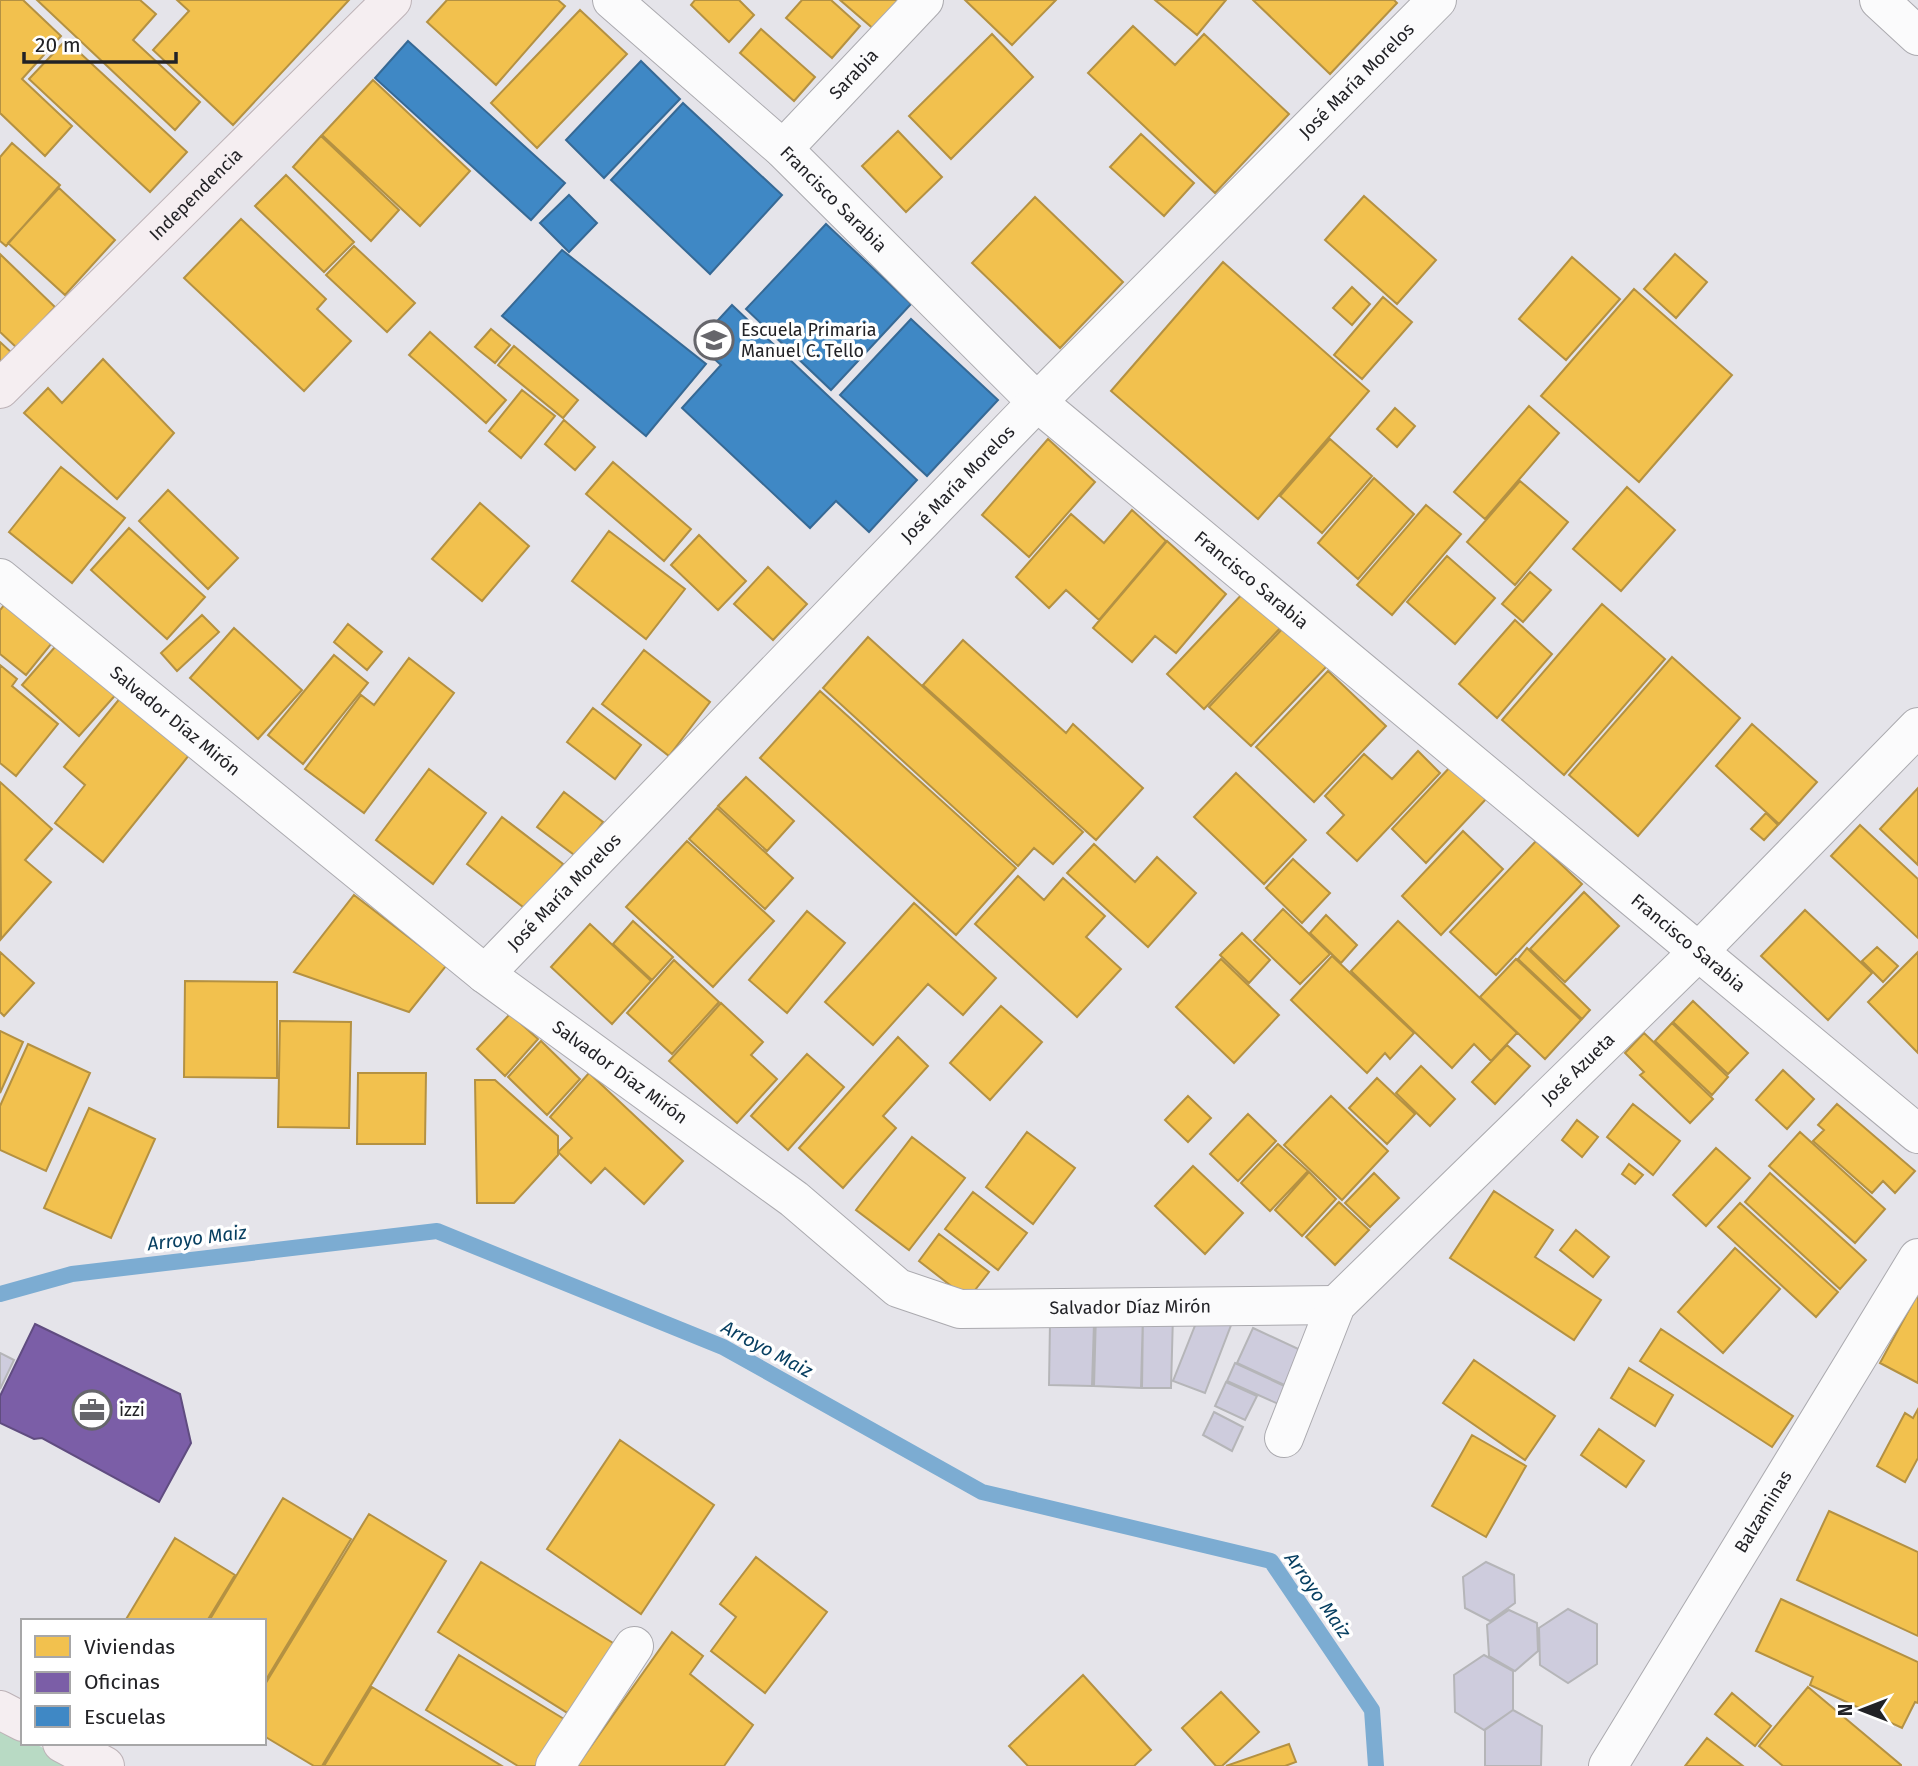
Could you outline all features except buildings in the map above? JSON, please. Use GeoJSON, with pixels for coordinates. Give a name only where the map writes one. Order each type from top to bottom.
{"type":"FeatureCollection","features":[{"type":"Feature","properties":{"kind":"main road","name":"Independencia"},"geometry":{"type":"LineString","coordinates":[[0,389],[392,0]]}},
{"type":"Feature","properties":{"kind":"main road"},"geometry":{"type":"LineString","coordinates":[[0,1710],[21,1721]]}},
{"type":"Feature","properties":{"kind":"main road"},"geometry":{"type":"LineString","coordinates":[[66,1745],[105,1766]]}},
{"type":"Feature","properties":{"kind":"street","name":"Francisco Sarabia"},"geometry":{"type":"LineString","coordinates":[[612,0],[783,149],[1037,402],[1918,1134]]}},
{"type":"Feature","properties":{"kind":"street","name":"Sarabia"},"geometry":{"type":"LineString","coordinates":[[783,149],[924,0]]}},
{"type":"Feature","properties":{"kind":"street","name":"José María Morelos"},"geometry":{"type":"LineString","coordinates":[[485,974],[1037,402],[1437,0]]}},
{"type":"Feature","properties":{"kind":"street"},"geometry":{"type":"LineString","coordinates":[[1879,0],[1918,36]]}},
{"type":"Feature","properties":{"kind":"street","name":"Salvador Díaz Mirón"},"geometry":{"type":"LineString","coordinates":[[0,578],[485,974],[794,1199],[898,1288],[960,1309],[1336,1305]]}},
{"type":"Feature","properties":{"kind":"street","name":"José Azueta"},"geometry":{"type":"LineString","coordinates":[[1284,1438],[1336,1305],[1699,951],[1918,727]]}},
{"type":"Feature","properties":{"kind":"street","name":"Balzaminas"},"geometry":{"type":"LineString","coordinates":[[1608,1766],[1918,1258]]}},
{"type":"Feature","properties":{"kind":"street"},"geometry":{"type":"LineString","coordinates":[[555,1766],[634,1646]]}},
{"type":"Feature","properties":{"kind":"green space"},"geometry":{"type":"Polygon","coordinates":[[[0,1724],[21,1736],[21,1745],[38,1745],[75,1766],[0,1766],[0,1724]]]}},
{"type":"Feature","properties":{"kind":"waterway","name":"Arroyo Maiz"},"geometry":{"type":"LineString","coordinates":[[0,1294],[72,1274],[437,1231],[723,1347],[982,1492],[1271,1561],[1372,1710],[1376,1766]]}},
{"type":"Feature","properties":{"kind":"place","name":"Escuela Primaria Manuel C. Tello"},"geometry":{"type":"Point","coordinates":[714,340]}},
{"type":"Feature","properties":{"kind":"place","name":"izzi"},"geometry":{"type":"Point","coordinates":[92,1410]}}]}
